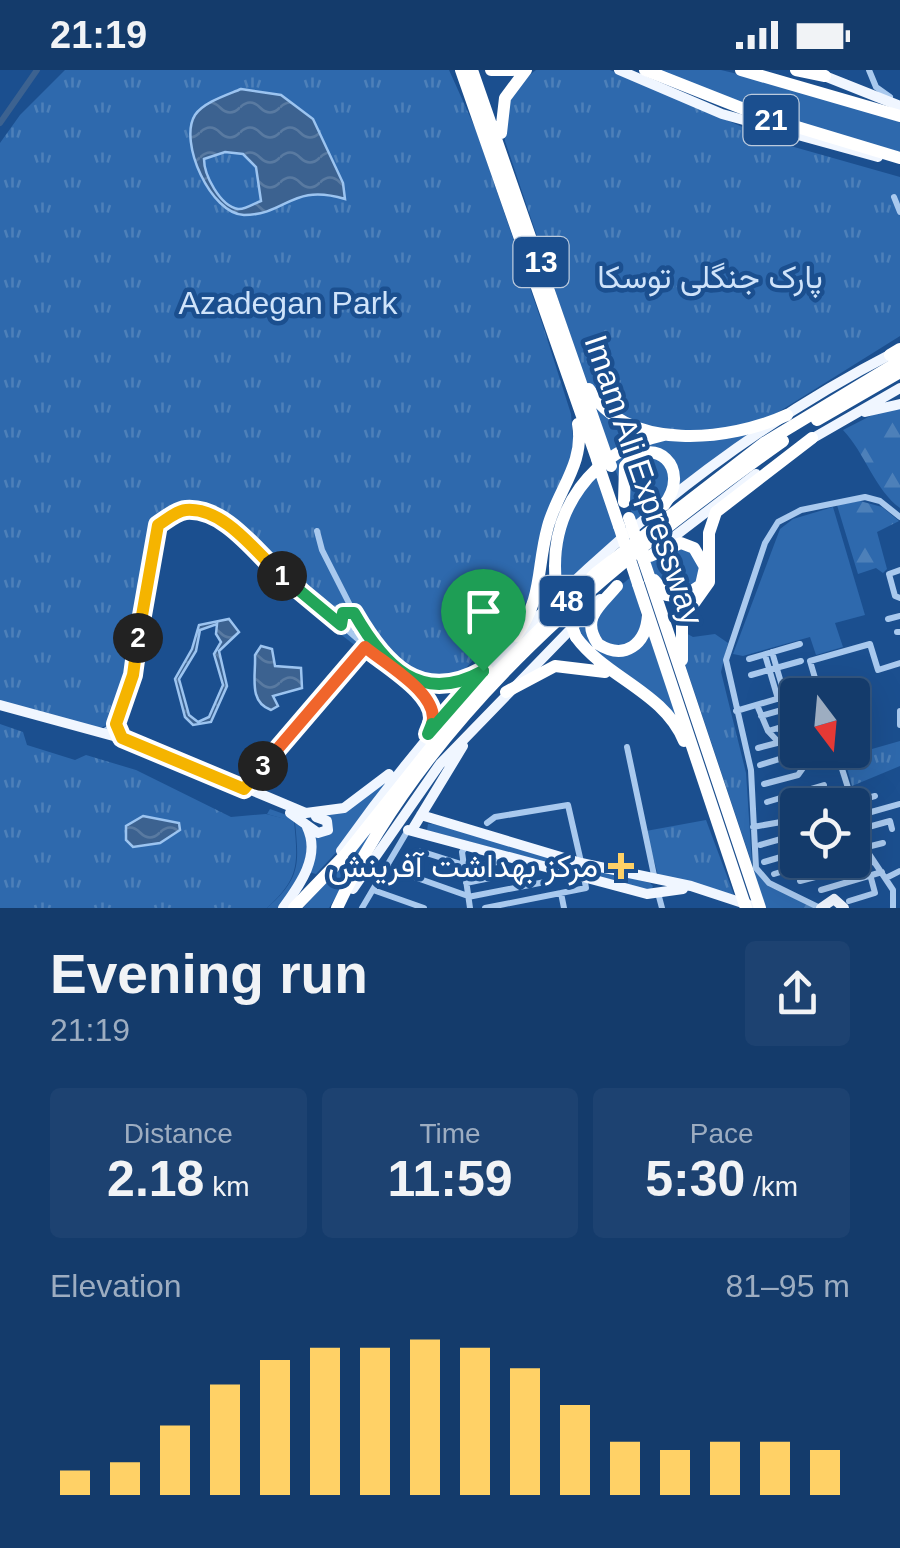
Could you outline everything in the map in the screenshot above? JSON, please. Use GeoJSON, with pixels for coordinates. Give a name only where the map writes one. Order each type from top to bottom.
{"type":"FeatureCollection","features":[{"type":"Feature","properties":{"kind":"highway","name":"Imam Ali Expressway"},"geometry":{"type":"LineString","coordinates":[[460,70],[569,361]]}},
{"type":"Feature","properties":{"kind":"highway","name":"Imam Ali Expressway"},"geometry":{"type":"LineString","coordinates":[[472,70],[644,581],[695,710],[754,906]]}},
{"type":"Feature","properties":{"kind":"highway"},"geometry":{"type":"LineString","coordinates":[[491,70],[513,70]]}},
{"type":"Feature","properties":{"kind":"highway"},"geometry":{"type":"LineString","coordinates":[[502,150],[502,107],[513,82],[526,70]]}},
{"type":"Feature","properties":{"kind":"highway","name":"21"},"geometry":{"type":"LineString","coordinates":[[646,70],[764,118],[900,160]]}},
{"type":"Feature","properties":{"kind":"highway","name":"21"},"geometry":{"type":"LineString","coordinates":[[741,70],[900,116]]}},
{"type":"Feature","properties":{"kind":"highway"},"geometry":{"type":"LineString","coordinates":[[796,70],[825,76]]}},
{"type":"Feature","properties":{"kind":"highway","name":"48"},"geometry":{"type":"LineString","coordinates":[[294,908],[468,702],[596,574],[764,443],[898,353]]}},
{"type":"Feature","properties":{"kind":"highway"},"geometry":{"type":"LineString","coordinates":[[569,361],[596,400],[632,426],[672,433],[739,433],[787,415]]}},
{"type":"Feature","properties":{"kind":"highway"},"geometry":{"type":"LineString","coordinates":[[516,636],[535,605],[548,524],[578,452],[569,361]]}},
{"type":"Feature","properties":{"kind":"highway","name":"48"},"geometry":{"type":"LineString","coordinates":[[340,908],[364,857],[414,782],[503,678],[573,608],[755,460],[900,372]]}},
{"type":"Feature","properties":{"kind":"highway"},"geometry":{"type":"LineString","coordinates":[[672,433],[620,451],[581,483],[558,534],[556,584],[576,636],[612,674],[652,700],[672,719],[721,833]]}},
{"type":"Feature","properties":{"kind":"highway"},"geometry":{"type":"LineString","coordinates":[[695,710],[680,633],[686,612],[709,582],[712,518],[723,504],[818,435]]}},
{"type":"Feature","properties":{"kind":"highway"},"geometry":{"type":"LineString","coordinates":[[624,502],[625,466],[635,456],[652,453],[668,461],[676,476],[673,493],[664,505]]}},
{"type":"Feature","properties":{"kind":"highway","name":"Imam Ali Expressway"},"geometry":{"type":"LineString","coordinates":[[603,462],[624,502],[624,522],[647,560],[644,581],[648,613],[721,833],[754,906]]}},
{"type":"Feature","properties":{"kind":"highway"},"geometry":{"type":"LineString","coordinates":[[672,544],[691,546],[704,562],[701,585],[688,596],[671,596],[660,590],[647,560],[672,544]]}},
{"type":"Feature","properties":{"kind":"highway"},"geometry":{"type":"LineString","coordinates":[[617,586],[591,616],[591,629],[598,644],[618,652],[634,647],[644,635],[648,613]]}},
{"type":"Feature","properties":{"kind":"highway"},"geometry":{"type":"LineString","coordinates":[[506,692],[555,666],[612,674]]}},
{"type":"Feature","properties":{"kind":"main road"},"geometry":{"type":"LineString","coordinates":[[619,70],[733,117],[900,160]]}},
{"type":"Feature","properties":{"kind":"main road"},"geometry":{"type":"LineString","coordinates":[[809,70],[900,103]]}},
{"type":"Feature","properties":{"kind":"main road"},"geometry":{"type":"LineString","coordinates":[[322,879],[405,761],[516,636],[664,505],[787,415],[898,353]]}},
{"type":"Feature","properties":{"kind":"main road"},"geometry":{"type":"LineString","coordinates":[[340,908],[376,851],[470,732],[506,692],[617,586],[723,497],[900,388]]}},
{"type":"Feature","properties":{"kind":"main road"},"geometry":{"type":"LineString","coordinates":[[818,435],[877,408],[900,404]]}},
{"type":"Feature","properties":{"kind":"main road"},"geometry":{"type":"LineString","coordinates":[[0,707],[140,750],[305,817],[350,805],[405,761]]}},
{"type":"Feature","properties":{"kind":"main road"},"geometry":{"type":"LineString","coordinates":[[0,707],[122,738],[305,817],[311,835],[310,856],[304,877],[283,908]]}},
{"type":"Feature","properties":{"kind":"main road"},"geometry":{"type":"LineString","coordinates":[[411,833],[470,732]]}},
{"type":"Feature","properties":{"kind":"main road"},"geometry":{"type":"LineString","coordinates":[[420,814],[471,839],[585,882],[690,890],[754,906]]}},
{"type":"Feature","properties":{"kind":"main road"},"geometry":{"type":"LineString","coordinates":[[376,851],[434,822]]}},
{"type":"Feature","properties":{"kind":"main road"},"geometry":{"type":"LineString","coordinates":[[411,833],[452,840],[492,838],[655,887]]}},
{"type":"Feature","properties":{"kind":"main road"},"geometry":{"type":"LineString","coordinates":[[822,902],[846,905]]}},
{"type":"Feature","properties":{"kind":"street"},"geometry":{"type":"LineString","coordinates":[[869,70],[876,88],[900,103]]}},
{"type":"Feature","properties":{"kind":"street"},"geometry":{"type":"LineString","coordinates":[[894,197],[900,212]]}},
{"type":"Feature","properties":{"kind":"street"},"geometry":{"type":"LineString","coordinates":[[900,517],[880,501],[849,498],[789,515],[770,532],[726,660],[751,770],[754,861],[760,875],[796,894],[822,902],[870,878],[900,870]]}},
{"type":"Feature","properties":{"kind":"street"},"geometry":{"type":"LineString","coordinates":[[102,733],[116,724],[133,675],[158,525],[180,512],[194,512],[227,525],[431,703],[434,714],[428,734]]}},
{"type":"Feature","properties":{"kind":"street"},"geometry":{"type":"LineString","coordinates":[[317,531],[322,550],[376,650],[418,682],[451,684],[483,671]]}},
{"type":"Feature","properties":{"kind":"street"},"geometry":{"type":"LineString","coordinates":[[900,570],[888,574],[896,583],[900,598]]}},
{"type":"Feature","properties":{"kind":"street"},"geometry":{"type":"LineString","coordinates":[[343,627],[343,613],[356,616]]}},
{"type":"Feature","properties":{"kind":"street"},"geometry":{"type":"LineString","coordinates":[[343,627],[353,627],[356,616]]}},
{"type":"Feature","properties":{"kind":"street"},"geometry":{"type":"LineString","coordinates":[[888,619],[900,616]]}},
{"type":"Feature","properties":{"kind":"street"},"geometry":{"type":"LineString","coordinates":[[749,660],[800,644]]}},
{"type":"Feature","properties":{"kind":"street"},"geometry":{"type":"LineString","coordinates":[[815,678],[810,661],[870,644],[878,670],[900,663]]}},
{"type":"Feature","properties":{"kind":"street"},"geometry":{"type":"LineString","coordinates":[[244,789],[365,647]]}},
{"type":"Feature","properties":{"kind":"street"},"geometry":{"type":"LineString","coordinates":[[768,654],[780,694]]}},
{"type":"Feature","properties":{"kind":"street"},"geometry":{"type":"LineString","coordinates":[[752,675],[801,661]]}},
{"type":"Feature","properties":{"kind":"street"},"geometry":{"type":"LineString","coordinates":[[736,711],[780,697]]}},
{"type":"Feature","properties":{"kind":"street"},"geometry":{"type":"LineString","coordinates":[[757,705],[768,731],[780,746]]}},
{"type":"Feature","properties":{"kind":"street"},"geometry":{"type":"LineString","coordinates":[[761,716],[780,711]]}},
{"type":"Feature","properties":{"kind":"street"},"geometry":{"type":"LineString","coordinates":[[900,711],[900,725]]}},
{"type":"Feature","properties":{"kind":"street"},"geometry":{"type":"LineString","coordinates":[[116,724],[122,738]]}},
{"type":"Feature","properties":{"kind":"street"},"geometry":{"type":"LineString","coordinates":[[768,731],[778,728]]}},
{"type":"Feature","properties":{"kind":"street"},"geometry":{"type":"LineString","coordinates":[[758,748],[777,743]]}},
{"type":"Feature","properties":{"kind":"street"},"geometry":{"type":"LineString","coordinates":[[627,748],[662,908]]}},
{"type":"Feature","properties":{"kind":"street"},"geometry":{"type":"LineString","coordinates":[[760,765],[780,759]]}},
{"type":"Feature","properties":{"kind":"street"},"geometry":{"type":"LineString","coordinates":[[764,784],[798,774],[801,768]]}},
{"type":"Feature","properties":{"kind":"street"},"geometry":{"type":"LineString","coordinates":[[815,788],[824,785]]}},
{"type":"Feature","properties":{"kind":"street"},"geometry":{"type":"LineString","coordinates":[[870,797],[875,796]]}},
{"type":"Feature","properties":{"kind":"street"},"geometry":{"type":"LineString","coordinates":[[768,802],[780,799]]}},
{"type":"Feature","properties":{"kind":"street"},"geometry":{"type":"LineString","coordinates":[[870,812],[900,804]]}},
{"type":"Feature","properties":{"kind":"street"},"geometry":{"type":"LineString","coordinates":[[462,866],[462,852],[494,817],[568,805],[581,863]]}},
{"type":"Feature","properties":{"kind":"street"},"geometry":{"type":"LineString","coordinates":[[870,827],[890,820],[892,829]]}},
{"type":"Feature","properties":{"kind":"street"},"geometry":{"type":"LineString","coordinates":[[753,826],[780,822]]}},
{"type":"Feature","properties":{"kind":"street"},"geometry":{"type":"LineString","coordinates":[[487,823],[492,838]]}},
{"type":"Feature","properties":{"kind":"street"},"geometry":{"type":"LineString","coordinates":[[362,908],[411,833]]}},
{"type":"Feature","properties":{"kind":"street"},"geometry":{"type":"LineString","coordinates":[[452,840],[462,866],[470,908]]}},
{"type":"Feature","properties":{"kind":"street"},"geometry":{"type":"LineString","coordinates":[[760,844],[780,841]]}},
{"type":"Feature","properties":{"kind":"street"},"geometry":{"type":"LineString","coordinates":[[870,846],[883,842]]}},
{"type":"Feature","properties":{"kind":"street"},"geometry":{"type":"LineString","coordinates":[[420,851],[462,866],[497,862]]}},
{"type":"Feature","properties":{"kind":"street"},"geometry":{"type":"LineString","coordinates":[[870,856],[895,896],[893,908]]}},
{"type":"Feature","properties":{"kind":"street"},"geometry":{"type":"LineString","coordinates":[[764,862],[780,857]]}},
{"type":"Feature","properties":{"kind":"street"},"geometry":{"type":"LineString","coordinates":[[800,882],[872,862]]}},
{"type":"Feature","properties":{"kind":"street"},"geometry":{"type":"LineString","coordinates":[[386,867],[468,897],[550,881]]}},
{"type":"Feature","properties":{"kind":"street"},"geometry":{"type":"LineString","coordinates":[[466,883],[524,872]]}},
{"type":"Feature","properties":{"kind":"street"},"geometry":{"type":"LineString","coordinates":[[774,874],[780,872]]}},
{"type":"Feature","properties":{"kind":"street"},"geometry":{"type":"LineString","coordinates":[[846,905],[875,893],[870,878]]}},
{"type":"Feature","properties":{"kind":"street"},"geometry":{"type":"LineString","coordinates":[[484,908],[561,893],[585,882]]}},
{"type":"Feature","properties":{"kind":"street"},"geometry":{"type":"LineString","coordinates":[[372,890],[424,908]]}},
{"type":"Feature","properties":{"kind":"street"},"geometry":{"type":"LineString","coordinates":[[561,893],[564,908]]}},
{"type":"Feature","properties":{"kind":"green space","name":"Azadegan Park"},"geometry":{"type":"Polygon","coordinates":[[[65,70],[449,70],[476,130],[543,326],[571,414],[574,450],[530,598],[455,680],[416,677],[381,662],[347,639],[250,551],[217,527],[182,510],[156,521],[129,681],[114,722],[98,729],[0,701],[0,143],[20,115],[65,70]]]}},
{"type":"Feature","properties":{"kind":"green space","name":"پارک جنگلی توسکا"},"geometry":{"type":"Polygon","coordinates":[[[536,70],[610,70],[780,143],[900,177],[900,336],[756,426],[699,432],[627,424],[589,387],[584,376],[505,141],[510,101],[536,70]]]}},
{"type":"Feature","properties":{"kind":"green space"},"geometry":{"type":"Polygon","coordinates":[[[659,70],[721,70],[804,90],[900,122],[900,152],[784,119],[659,70]]]}},
{"type":"Feature","properties":{"kind":"green space"},"geometry":{"type":"Polygon","coordinates":[[[589,389],[650,431],[610,455],[589,389]]]}},
{"type":"Feature","properties":{"kind":"green space"},"geometry":{"type":"Polygon","coordinates":[[[900,406],[900,508],[843,430],[886,408],[900,406]]]}},
{"type":"Feature","properties":{"kind":"green space"},"geometry":{"type":"Polygon","coordinates":[[[775,424],[667,501],[677,483],[670,461],[651,451],[635,454],[621,469],[622,478],[630,461],[651,454],[669,463],[675,480],[668,498],[637,525],[611,459],[652,442],[754,431],[775,424]]]}},
{"type":"Feature","properties":{"kind":"green space"},"geometry":{"type":"Polygon","coordinates":[[[597,470],[619,540],[560,593],[562,527],[597,470]]]}},
{"type":"Feature","properties":{"kind":"green space"},"geometry":{"type":"Polygon","coordinates":[[[860,501],[882,507],[899,521],[877,532],[887,569],[883,573],[876,568],[858,574],[837,505],[860,501]]]}},
{"type":"Feature","properties":{"kind":"green space"},"geometry":{"type":"Polygon","coordinates":[[[833,507],[865,615],[835,623],[843,647],[816,655],[810,637],[743,656],[733,654],[780,529],[793,519],[833,507]]]}},
{"type":"Feature","properties":{"kind":"green space"},"geometry":{"type":"Polygon","coordinates":[[[687,546],[704,570],[690,593],[663,591],[649,562],[687,546]]]}},
{"type":"Feature","properties":{"kind":"green space"},"geometry":{"type":"Polygon","coordinates":[[[632,576],[645,631],[619,651],[591,634],[619,653],[648,630],[686,735],[608,667],[572,627],[632,576]]]}},
{"type":"Feature","properties":{"kind":"green space"},"geometry":{"type":"Polygon","coordinates":[[[682,631],[693,637],[715,634],[728,643],[721,672],[746,773],[752,864],[685,664],[682,631]]]}},
{"type":"Feature","properties":{"kind":"green space"},"geometry":{"type":"Polygon","coordinates":[[[0,724],[23,732],[27,745],[75,760],[86,755],[136,770],[231,817],[266,814],[294,821],[296,859],[286,888],[267,908],[0,908],[0,724]]]}},
{"type":"Feature","properties":{"kind":"green space"},"geometry":{"type":"Polygon","coordinates":[[[900,741],[900,766],[852,786],[847,768],[870,768],[870,750],[900,741]]]}},
{"type":"Feature","properties":{"kind":"green space"},"geometry":{"type":"Polygon","coordinates":[[[400,765],[345,843],[316,874],[308,872],[313,831],[326,834],[323,815],[383,782],[400,765]]]}},
{"type":"Feature","properties":{"kind":"green space"},"geometry":{"type":"Polygon","coordinates":[[[270,809],[295,818],[307,834],[306,866],[281,908],[267,908],[286,888],[295,870],[295,822],[267,814],[270,809]]]}},
{"type":"Feature","properties":{"kind":"green space"},"geometry":{"type":"Polygon","coordinates":[[[386,815],[329,908],[303,908],[386,815]]]}},
{"type":"Feature","properties":{"kind":"green space"},"geometry":{"type":"Polygon","coordinates":[[[706,820],[734,895],[658,875],[646,831],[706,820]]]}},
{"type":"Feature","properties":{"kind":"green space"},"geometry":{"type":"Polygon","coordinates":[[[428,824],[653,886],[651,891],[427,830],[428,824]]]}},
{"type":"Feature","properties":{"kind":"green space"},"geometry":{"type":"Polygon","coordinates":[[[751,864],[768,886],[818,908],[765,908],[751,864]]]}},
{"type":"Feature","properties":{"kind":"water"},"geometry":{"type":"Polygon","coordinates":[[[241,89],[281,95],[313,119],[343,183],[345,199],[312,195],[244,215],[220,203],[194,158],[191,127],[204,106],[241,89]],[[225,152],[204,159],[214,189],[238,209],[261,201],[256,167],[243,154],[225,152]]]}},
{"type":"Feature","properties":{"kind":"water"},"geometry":{"type":"Polygon","coordinates":[[[229,619],[239,632],[219,651],[227,686],[211,722],[193,725],[185,717],[175,679],[192,649],[199,625],[229,619]],[[217,624],[200,630],[196,651],[179,679],[189,715],[198,722],[209,717],[223,685],[214,654],[221,642],[216,634],[217,624]]]}},
{"type":"Feature","properties":{"kind":"water"},"geometry":{"type":"Polygon","coordinates":[[[261,646],[272,649],[275,666],[301,668],[302,688],[273,696],[278,706],[271,710],[256,695],[255,655],[261,646]]]}},
{"type":"Feature","properties":{"kind":"water"},"geometry":{"type":"Polygon","coordinates":[[[143,816],[179,823],[180,830],[160,843],[133,847],[126,840],[126,826],[143,816]]]}},
{"type":"Feature","properties":{"kind":"waterway"},"geometry":{"type":"LineString","coordinates":[[0,123],[37,70]]}},
{"type":"Feature","properties":{"kind":"place","name":"مرکز بهداشت آفرینش"},"geometry":{"type":"Point","coordinates":[621,866]}},
{"type":"Feature","properties":{"kind":"route"},"geometry":{"type":"LineString","coordinates":[[186,510],[227,525],[341,625],[343,613],[354,613],[368,642],[410,678],[451,684],[483,671],[428,734],[434,719],[431,703],[365,647],[244,789],[122,738],[116,724],[133,675],[158,525],[186,510]]}}]}
